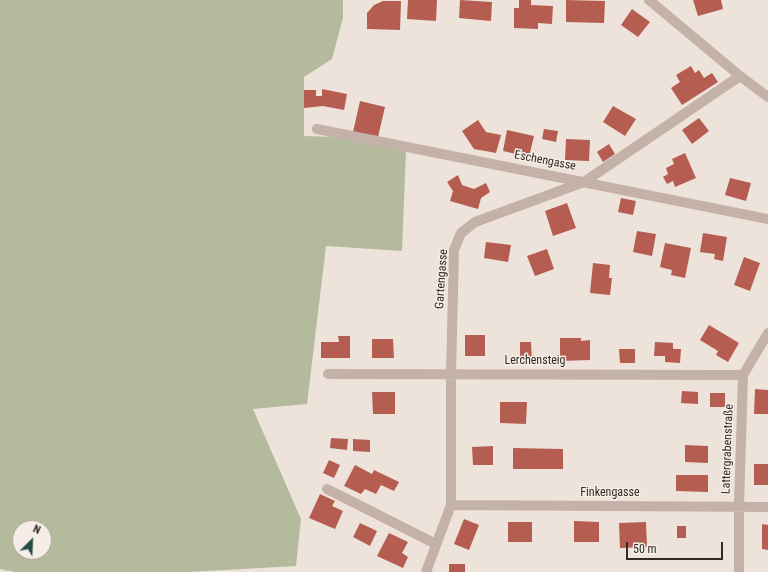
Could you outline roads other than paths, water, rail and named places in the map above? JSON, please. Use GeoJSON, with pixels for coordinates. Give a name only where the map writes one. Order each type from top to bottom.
{"type":"FeatureCollection","features":[{"type":"Feature","properties":{"kind":"street"},"geometry":{"type":"LineString","coordinates":[[649,0],[740,76],[768,97]]}},
{"type":"Feature","properties":{"kind":"street","name":"Gartengasse"},"geometry":{"type":"LineString","coordinates":[[426,572],[451,505],[451,374],[454,250],[461,233],[475,222],[584,182],[740,76]]}},
{"type":"Feature","properties":{"kind":"street","name":"Eschengasse"},"geometry":{"type":"LineString","coordinates":[[317,129],[768,219]]}},
{"type":"Feature","properties":{"kind":"street","name":"Lattergrabenstraße"},"geometry":{"type":"LineString","coordinates":[[739,572],[739,507],[743,375],[768,333]]}},
{"type":"Feature","properties":{"kind":"street","name":"Lerchensteig"},"geometry":{"type":"LineString","coordinates":[[328,374],[743,375]]}},
{"type":"Feature","properties":{"kind":"street"},"geometry":{"type":"LineString","coordinates":[[327,489],[436,544]]}},
{"type":"Feature","properties":{"kind":"street","name":"Finkengasse"},"geometry":{"type":"LineString","coordinates":[[451,505],[768,507]]}}]}
